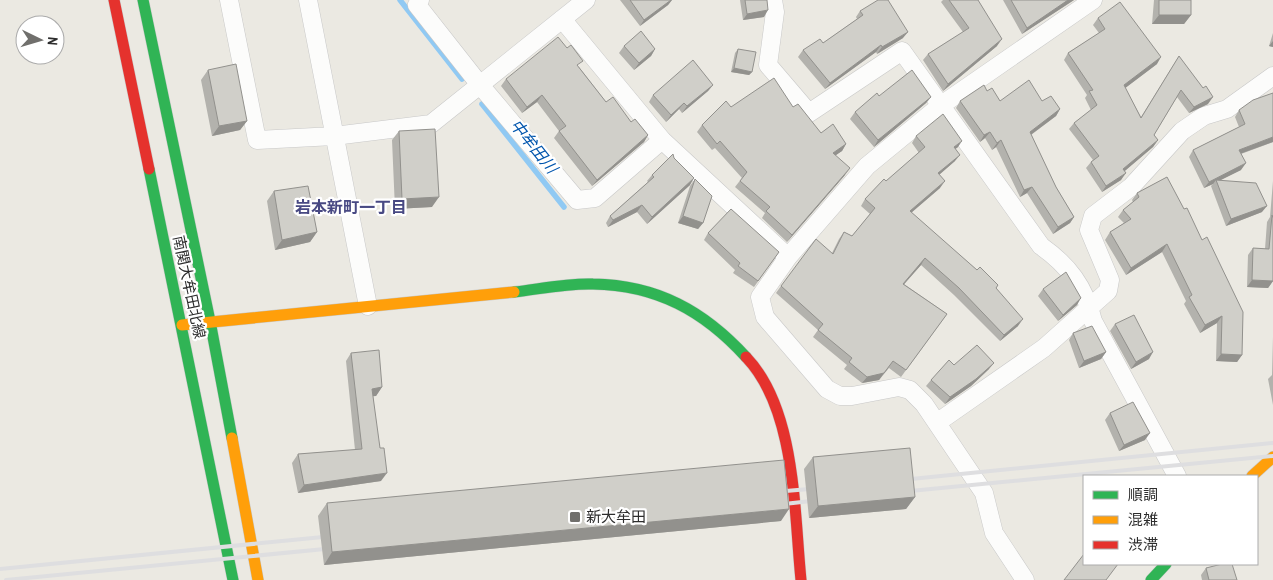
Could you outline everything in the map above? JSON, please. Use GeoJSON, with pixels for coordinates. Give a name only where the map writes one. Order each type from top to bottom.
{"type":"FeatureCollection","features":[{"type":"Feature","properties":{"kind":"main road","name":"南関大牟田北線"},"geometry":{"type":"LineString","coordinates":[[114,0],[233,580]]}},
{"type":"Feature","properties":{"kind":"main road","name":"南関大牟田北線"},"geometry":{"type":"LineString","coordinates":[[142,0],[210,321],[258,580]]}},
{"type":"Feature","properties":{"kind":"main road"},"geometry":{"type":"LineString","coordinates":[[182,326],[210,321],[593,284],[653,292],[693,311],[728,337],[757,368],[777,407],[788,452],[800,580]]}},
{"type":"Feature","properties":{"kind":"main road"},"geometry":{"type":"LineString","coordinates":[[1253,475],[1273,457]]}},
{"type":"Feature","properties":{"kind":"main road"},"geometry":{"type":"LineString","coordinates":[[1151,580],[1165,565]]}},
{"type":"Feature","properties":{"kind":"street"},"geometry":{"type":"LineString","coordinates":[[229,0],[257,140],[334,136],[431,124],[586,0]]}},
{"type":"Feature","properties":{"kind":"street"},"geometry":{"type":"LineString","coordinates":[[308,0],[368,306]]}},
{"type":"Feature","properties":{"kind":"street"},"geometry":{"type":"LineString","coordinates":[[420,0],[417,5],[480,85],[577,200],[595,198],[662,140]]}},
{"type":"Feature","properties":{"kind":"street"},"geometry":{"type":"LineString","coordinates":[[773,0],[775,12],[768,65],[809,113],[902,51],[1041,246],[1062,261],[1088,299],[1094,320],[1114,360],[1176,475]]}},
{"type":"Feature","properties":{"kind":"street"},"geometry":{"type":"LineString","coordinates":[[1025,580],[994,533],[984,493],[938,422],[917,397],[910,390],[900,387],[852,396],[840,396],[827,389],[765,317],[760,297],[788,257],[867,166],[940,106],[1093,0]]}},
{"type":"Feature","properties":{"kind":"street"},"geometry":{"type":"LineString","coordinates":[[562,19],[662,140],[788,257]]}},
{"type":"Feature","properties":{"kind":"street"},"geometry":{"type":"LineString","coordinates":[[938,422],[1044,348],[1108,291],[1110,280],[1089,230],[1093,216],[1131,187],[1182,131],[1204,116],[1227,109],[1273,76]]}},
{"type":"Feature","properties":{"kind":"building"},"geometry":{"type":"Polygon","coordinates":[[[630,0],[671,0],[644,20],[630,0]]]}},
{"type":"Feature","properties":{"kind":"building"},"geometry":{"type":"Polygon","coordinates":[[[745,0],[767,0],[768,10],[747,14],[745,0]]]}},
{"type":"Feature","properties":{"kind":"building"},"geometry":{"type":"Polygon","coordinates":[[[878,0],[888,0],[908,32],[882,47],[881,45],[830,83],[803,50],[820,39],[823,43],[863,15],[860,11],[878,0]]]}},
{"type":"Feature","properties":{"kind":"building"},"geometry":{"type":"Polygon","coordinates":[[[949,0],[978,0],[1002,39],[948,84],[928,54],[969,28],[949,0]]]}},
{"type":"Feature","properties":{"kind":"building"},"geometry":{"type":"Polygon","coordinates":[[[1011,0],[1068,0],[1027,28],[1011,0]]]}},
{"type":"Feature","properties":{"kind":"building"},"geometry":{"type":"Polygon","coordinates":[[[1159,0],[1191,0],[1191,15],[1159,15],[1159,0]]]}},
{"type":"Feature","properties":{"kind":"building"},"geometry":{"type":"Polygon","coordinates":[[[1120,2],[1161,57],[1124,85],[1141,118],[1179,56],[1203,88],[1206,86],[1213,97],[1194,107],[1181,90],[1154,135],[1158,140],[1123,169],[1126,173],[1106,186],[1091,162],[1099,156],[1074,123],[1097,105],[1089,91],[1093,90],[1068,53],[1105,29],[1098,18],[1120,2]]]}},
{"type":"Feature","properties":{"kind":"building"},"geometry":{"type":"Polygon","coordinates":[[[641,31],[655,49],[639,63],[624,46],[641,31]]]}},
{"type":"Feature","properties":{"kind":"building"},"geometry":{"type":"Polygon","coordinates":[[[558,37],[567,48],[571,45],[583,61],[577,65],[606,102],[613,97],[631,122],[635,119],[648,135],[597,180],[559,131],[566,126],[542,95],[527,107],[506,79],[558,37]]]}},
{"type":"Feature","properties":{"kind":"building"},"geometry":{"type":"Polygon","coordinates":[[[738,49],[756,52],[752,72],[734,68],[738,49]]]}},
{"type":"Feature","properties":{"kind":"building"},"geometry":{"type":"Polygon","coordinates":[[[693,60],[713,85],[687,106],[684,103],[671,115],[653,95],[693,60]]]}},
{"type":"Feature","properties":{"kind":"building"},"geometry":{"type":"Polygon","coordinates":[[[236,64],[247,121],[219,126],[208,70],[236,64]]]}},
{"type":"Feature","properties":{"kind":"building"},"geometry":{"type":"Polygon","coordinates":[[[912,70],[931,97],[878,140],[855,112],[877,93],[879,96],[912,70]]]}},
{"type":"Feature","properties":{"kind":"building"},"geometry":{"type":"Polygon","coordinates":[[[774,78],[793,107],[798,104],[821,133],[833,124],[846,144],[833,153],[850,168],[792,235],[766,211],[770,207],[740,181],[747,172],[720,141],[717,144],[702,125],[726,101],[731,107],[774,78]]]}},
{"type":"Feature","properties":{"kind":"building"},"geometry":{"type":"Polygon","coordinates":[[[1029,80],[1042,101],[1051,96],[1060,109],[1030,132],[1056,187],[1074,217],[1058,227],[1032,187],[1024,190],[1001,140],[997,143],[990,132],[984,135],[960,101],[984,85],[987,91],[992,88],[1000,101],[1029,80]]]}},
{"type":"Feature","properties":{"kind":"building"},"geometry":{"type":"Polygon","coordinates":[[[1273,93],[1273,137],[1239,150],[1246,163],[1209,182],[1193,150],[1245,124],[1239,110],[1253,100],[1273,93]]]}},
{"type":"Feature","properties":{"kind":"building"},"geometry":{"type":"Polygon","coordinates":[[[943,114],[962,141],[954,147],[960,155],[938,173],[945,181],[910,211],[977,270],[980,267],[998,285],[996,288],[1023,319],[1004,335],[959,288],[925,258],[903,284],[947,314],[906,370],[893,361],[884,373],[867,377],[849,362],[852,358],[818,330],[823,324],[781,286],[816,239],[833,254],[844,232],[852,236],[875,208],[865,199],[884,179],[886,181],[925,147],[916,136],[943,114]]]}},
{"type":"Feature","properties":{"kind":"building"},"geometry":{"type":"Polygon","coordinates":[[[435,129],[439,197],[402,199],[399,131],[435,129]]]}},
{"type":"Feature","properties":{"kind":"building"},"geometry":{"type":"Polygon","coordinates":[[[673,154],[674,158],[694,178],[652,217],[642,205],[613,220],[610,216],[654,177],[652,175],[673,154]]]}},
{"type":"Feature","properties":{"kind":"building"},"geometry":{"type":"Polygon","coordinates":[[[1167,177],[1184,209],[1187,208],[1202,240],[1207,237],[1243,312],[1242,355],[1221,354],[1222,316],[1205,325],[1189,297],[1192,295],[1167,244],[1131,268],[1110,232],[1131,219],[1123,210],[1139,197],[1137,193],[1167,177]]]}},
{"type":"Feature","properties":{"kind":"building"},"geometry":{"type":"Polygon","coordinates":[[[695,179],[712,196],[703,223],[683,216],[695,179]]]}},
{"type":"Feature","properties":{"kind":"building"},"geometry":{"type":"Polygon","coordinates":[[[1216,180],[1256,183],[1267,206],[1231,219],[1216,180]]]}},
{"type":"Feature","properties":{"kind":"building"},"geometry":{"type":"Polygon","coordinates":[[[308,186],[317,232],[282,240],[274,191],[308,186]]]}},
{"type":"Feature","properties":{"kind":"building"},"geometry":{"type":"Polygon","coordinates":[[[731,209],[779,252],[758,281],[738,266],[740,263],[708,233],[731,209]]]}},
{"type":"Feature","properties":{"kind":"building"},"geometry":{"type":"Polygon","coordinates":[[[1272,215],[1273,281],[1252,280],[1253,248],[1269,249],[1272,215]]]}},
{"type":"Feature","properties":{"kind":"building"},"geometry":{"type":"Polygon","coordinates":[[[1066,272],[1081,298],[1063,315],[1043,289],[1066,272]]]}},
{"type":"Feature","properties":{"kind":"building"},"geometry":{"type":"Polygon","coordinates":[[[1134,315],[1153,352],[1136,362],[1115,324],[1134,315]]]}},
{"type":"Feature","properties":{"kind":"building"},"geometry":{"type":"Polygon","coordinates":[[[1092,326],[1106,352],[1084,361],[1073,333],[1092,326]]]}},
{"type":"Feature","properties":{"kind":"building"},"geometry":{"type":"Polygon","coordinates":[[[977,345],[994,363],[976,379],[950,397],[931,380],[949,360],[954,365],[977,345]]]}},
{"type":"Feature","properties":{"kind":"building"},"geometry":{"type":"Polygon","coordinates":[[[379,350],[382,387],[372,389],[380,448],[384,448],[387,473],[304,485],[298,454],[362,449],[351,353],[379,350]]]}},
{"type":"Feature","properties":{"kind":"building"},"geometry":{"type":"Polygon","coordinates":[[[1133,402],[1150,433],[1124,445],[1110,413],[1133,402]]]}},
{"type":"Feature","properties":{"kind":"building"},"geometry":{"type":"Polygon","coordinates":[[[910,448],[915,497],[818,506],[813,457],[910,448]]]}},
{"type":"Feature","properties":{"kind":"building"},"geometry":{"type":"Polygon","coordinates":[[[784,460],[789,509],[332,552],[327,503],[784,460]]]}},
{"type":"Feature","properties":{"kind":"building"},"geometry":{"type":"Polygon","coordinates":[[[1083,555],[1083,565],[1117,565],[1106,580],[1064,580],[1083,555]]]}},
{"type":"Feature","properties":{"kind":"building"},"geometry":{"type":"Polygon","coordinates":[[[1218,565],[1232,565],[1237,580],[1209,580],[1206,568],[1218,565]]]}},
{"type":"Feature","properties":{"kind":"waterway","name":"中牟田川"},"geometry":{"type":"LineString","coordinates":[[400,0],[462,79]]}},
{"type":"Feature","properties":{"kind":"waterway","name":"中牟田川"},"geometry":{"type":"LineString","coordinates":[[482,104],[564,207]]}},
{"type":"Feature","properties":{"kind":"railway"},"geometry":{"type":"LineString","coordinates":[[901,480],[1273,443]]}},
{"type":"Feature","properties":{"kind":"railway"},"geometry":{"type":"LineString","coordinates":[[900,492],[1273,456]]}},
{"type":"Feature","properties":{"kind":"railway"},"geometry":{"type":"LineString","coordinates":[[774,492],[821,488]]}},
{"type":"Feature","properties":{"kind":"railway"},"geometry":{"type":"LineString","coordinates":[[775,505],[820,500]]}},
{"type":"Feature","properties":{"kind":"railway"},"geometry":{"type":"LineString","coordinates":[[0,569],[333,536]]}},
{"type":"Feature","properties":{"kind":"railway"},"geometry":{"type":"LineString","coordinates":[[6,580],[335,548]]}},
{"type":"Feature","properties":{"kind":"traffic: fast"},"geometry":{"type":"LineString","coordinates":[[143,0],[210,321],[232,438]]}},
{"type":"Feature","properties":{"kind":"traffic: fast"},"geometry":{"type":"LineString","coordinates":[[149,169],[233,580]]}},
{"type":"Feature","properties":{"kind":"traffic: fast"},"geometry":{"type":"LineString","coordinates":[[514,292],[583,284],[638,289],[658,295],[696,314],[713,326],[746,357]]}},
{"type":"Feature","properties":{"kind":"traffic: fast"},"geometry":{"type":"LineString","coordinates":[[1151,580],[1165,565]]}},
{"type":"Feature","properties":{"kind":"traffic: slow"},"geometry":{"type":"LineString","coordinates":[[182,325],[514,292]]}},
{"type":"Feature","properties":{"kind":"traffic: slow"},"geometry":{"type":"LineString","coordinates":[[232,438],[258,580]]}},
{"type":"Feature","properties":{"kind":"traffic: slow"},"geometry":{"type":"LineString","coordinates":[[1253,475],[1273,457]]}},
{"type":"Feature","properties":{"kind":"traffic: jam"},"geometry":{"type":"LineString","coordinates":[[114,0],[149,169]]}},
{"type":"Feature","properties":{"kind":"traffic: jam"},"geometry":{"type":"LineString","coordinates":[[746,357],[762,379],[775,404],[784,432],[794,493],[801,580]]}},
{"type":"Feature","properties":{"kind":"place","name":"新大牟田"},"geometry":{"type":"Point","coordinates":[575,517]}},
{"type":"Feature","properties":{"kind":"district","name":"岩本新町一丁目"},"geometry":{"type":"Point","coordinates":[351,207]}}]}
